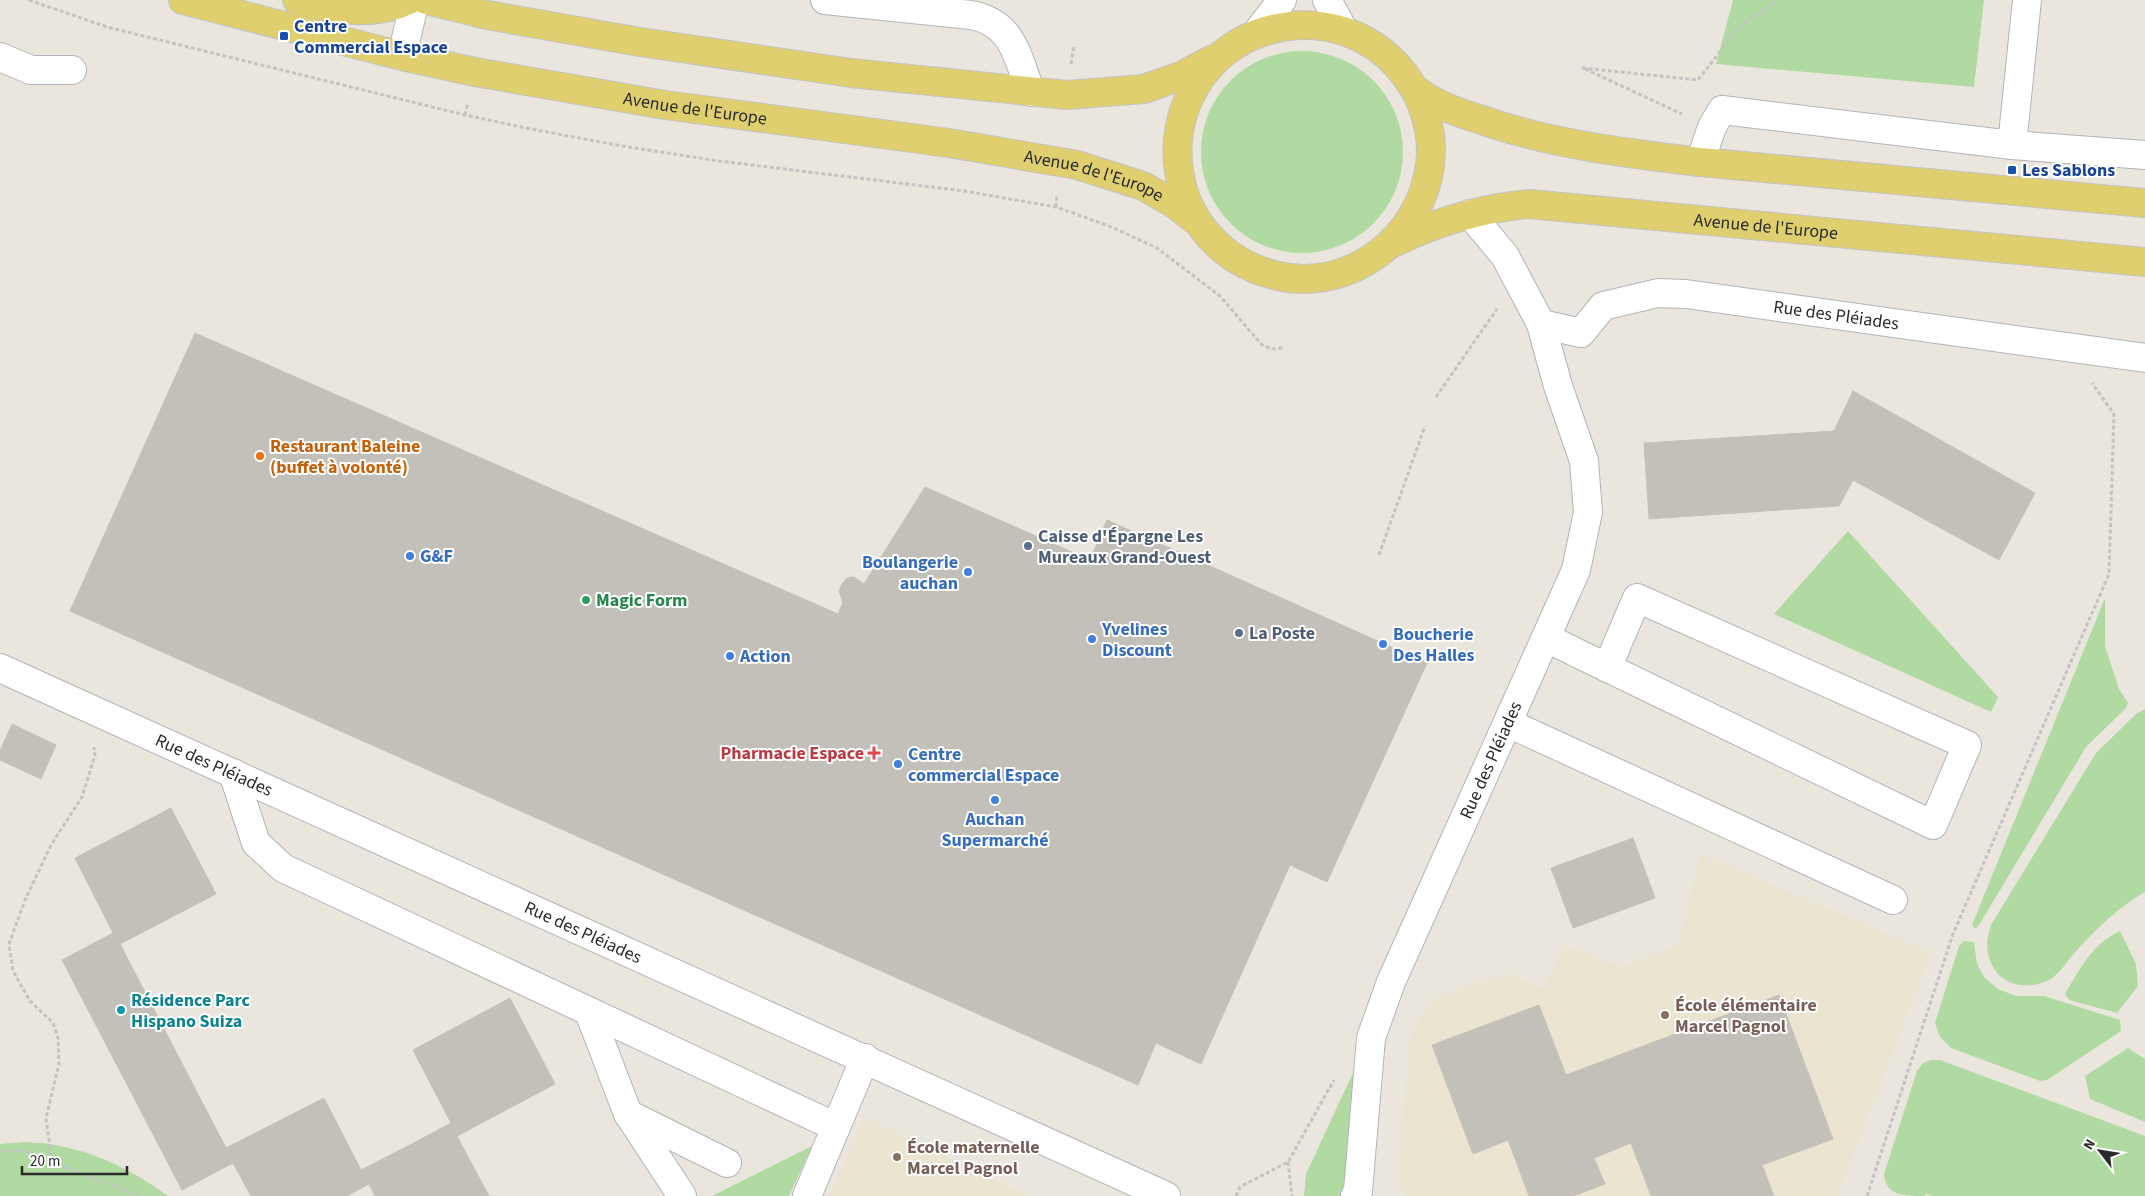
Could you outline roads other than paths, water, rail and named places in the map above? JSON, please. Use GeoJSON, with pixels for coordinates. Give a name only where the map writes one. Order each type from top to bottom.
{"type":"FeatureCollection","features":[{"type":"Feature","properties":{"kind":"main road","name":"Avenue de l'Europe"},"geometry":{"type":"LineString","coordinates":[[183,0],[402,56],[475,72],[664,105],[949,143],[1077,165],[1118,177],[1151,190],[1173,203],[1199,223]]}},
{"type":"Feature","properties":{"kind":"main road"},"geometry":{"type":"LineString","coordinates":[[297,0],[342,10],[369,11],[397,6],[410,0]]}},
{"type":"Feature","properties":{"kind":"main road"},"geometry":{"type":"LineString","coordinates":[[426,0],[487,15],[640,42],[851,73],[1031,92],[1081,95],[1144,89],[1181,76],[1255,35],[1280,27],[1319,25],[1344,31],[1379,49],[1398,67],[1414,88],[1424,111],[1430,137],[1431,150],[1425,189],[1415,213],[1391,244],[1370,260],[1347,271],[1322,277],[1296,278],[1270,274],[1234,258],[1214,242],[1199,223],[1181,186],[1177,160],[1178,134],[1185,108],[1196,85],[1212,64],[1225,52]]}},
{"type":"Feature","properties":{"kind":"main road"},"geometry":{"type":"LineString","coordinates":[[1414,88],[1453,109],[1507,128],[1536,136],[1632,154],[2145,203]]}},
{"type":"Feature","properties":{"kind":"main road","name":"Avenue de l'Europe"},"geometry":{"type":"LineString","coordinates":[[1391,244],[1418,232],[1470,214],[1502,206],[1529,204],[2145,262]]}},
{"type":"Feature","properties":{"kind":"street"},"geometry":{"type":"LineString","coordinates":[[402,56],[414,0]]}},
{"type":"Feature","properties":{"kind":"street"},"geometry":{"type":"LineString","coordinates":[[825,0],[971,15],[990,21],[1006,33],[1031,92]]}},
{"type":"Feature","properties":{"kind":"street"},"geometry":{"type":"LineString","coordinates":[[1255,35],[1282,0]]}},
{"type":"Feature","properties":{"kind":"street"},"geometry":{"type":"LineString","coordinates":[[1327,0],[1344,31]]}},
{"type":"Feature","properties":{"kind":"street"},"geometry":{"type":"LineString","coordinates":[[2012,145],[2027,0]]}},
{"type":"Feature","properties":{"kind":"street"},"geometry":{"type":"LineString","coordinates":[[0,57],[31,70],[72,70]]}},
{"type":"Feature","properties":{"kind":"street"},"geometry":{"type":"LineString","coordinates":[[1700,162],[1712,127],[1722,110],[2012,145],[2145,155]]}},
{"type":"Feature","properties":{"kind":"street","name":"Rue des Pléiades"},"geometry":{"type":"LineString","coordinates":[[1355,1196],[1358,1192],[1371,1038],[1392,982],[1576,570],[1588,512],[1584,461],[1558,386],[1541,324],[1505,256],[1470,214]]}},
{"type":"Feature","properties":{"kind":"street","name":"Rue des Pléiades"},"geometry":{"type":"LineString","coordinates":[[1541,324],[1581,333],[1603,306],[1658,293],[1703,296],[2145,358]]}},
{"type":"Feature","properties":{"kind":"street"},"geometry":{"type":"LineString","coordinates":[[1547,638],[1607,668],[1933,825],[1967,745],[1637,598],[1607,668]]}},
{"type":"Feature","properties":{"kind":"street","name":"Rue des Pléiades"},"geometry":{"type":"LineString","coordinates":[[0,668],[1166,1196]]}},
{"type":"Feature","properties":{"kind":"street"},"geometry":{"type":"LineString","coordinates":[[1508,722],[1893,900]]}},
{"type":"Feature","properties":{"kind":"street"},"geometry":{"type":"LineString","coordinates":[[233,773],[256,843],[282,868],[836,1127]]}},
{"type":"Feature","properties":{"kind":"street"},"geometry":{"type":"LineString","coordinates":[[589,1012],[628,1114],[682,1196]]}},
{"type":"Feature","properties":{"kind":"street"},"geometry":{"type":"LineString","coordinates":[[807,1196],[864,1058]]}},
{"type":"Feature","properties":{"kind":"street"},"geometry":{"type":"LineString","coordinates":[[628,1114],[727,1163]]}},
{"type":"Feature","properties":{"kind":"place","name":"Centre Commercial Espace"},"geometry":{"type":"Point","coordinates":[284,36]}},
{"type":"Feature","properties":{"kind":"place","name":"Les Sablons"},"geometry":{"type":"Point","coordinates":[2012,170]}},
{"type":"Feature","properties":{"kind":"place","name":"Restaurant Baleine (buffet à volonté)"},"geometry":{"type":"Point","coordinates":[260,456]}},
{"type":"Feature","properties":{"kind":"place","name":"Caisse d'Épargne Les Mureaux Grand-Ouest"},"geometry":{"type":"Point","coordinates":[1028,546]}},
{"type":"Feature","properties":{"kind":"place","name":"G&F"},"geometry":{"type":"Point","coordinates":[410,556]}},
{"type":"Feature","properties":{"kind":"place","name":"Boulangerie auchan"},"geometry":{"type":"Point","coordinates":[968,572]}},
{"type":"Feature","properties":{"kind":"place","name":"Magic Form"},"geometry":{"type":"Point","coordinates":[586,600]}},
{"type":"Feature","properties":{"kind":"place","name":"La Poste"},"geometry":{"type":"Point","coordinates":[1239,633]}},
{"type":"Feature","properties":{"kind":"place","name":"Yvelines Discount"},"geometry":{"type":"Point","coordinates":[1092,639]}},
{"type":"Feature","properties":{"kind":"place","name":"Boucherie Des Halles"},"geometry":{"type":"Point","coordinates":[1383,644]}},
{"type":"Feature","properties":{"kind":"place","name":"Action"},"geometry":{"type":"Point","coordinates":[730,656]}},
{"type":"Feature","properties":{"kind":"place","name":"Pharmacie Espace"},"geometry":{"type":"Point","coordinates":[874,753]}},
{"type":"Feature","properties":{"kind":"place","name":"Centre commercial Espace"},"geometry":{"type":"Point","coordinates":[898,764]}},
{"type":"Feature","properties":{"kind":"place","name":"Auchan Supermarché"},"geometry":{"type":"Point","coordinates":[995,800]}},
{"type":"Feature","properties":{"kind":"place","name":"Résidence Parc Hispano Suiza"},"geometry":{"type":"Point","coordinates":[121,1010]}},
{"type":"Feature","properties":{"kind":"place","name":"École élémentaire Marcel Pagnol"},"geometry":{"type":"Point","coordinates":[1665,1015]}},
{"type":"Feature","properties":{"kind":"place","name":"École maternelle Marcel Pagnol"},"geometry":{"type":"Point","coordinates":[897,1157]}}]}
